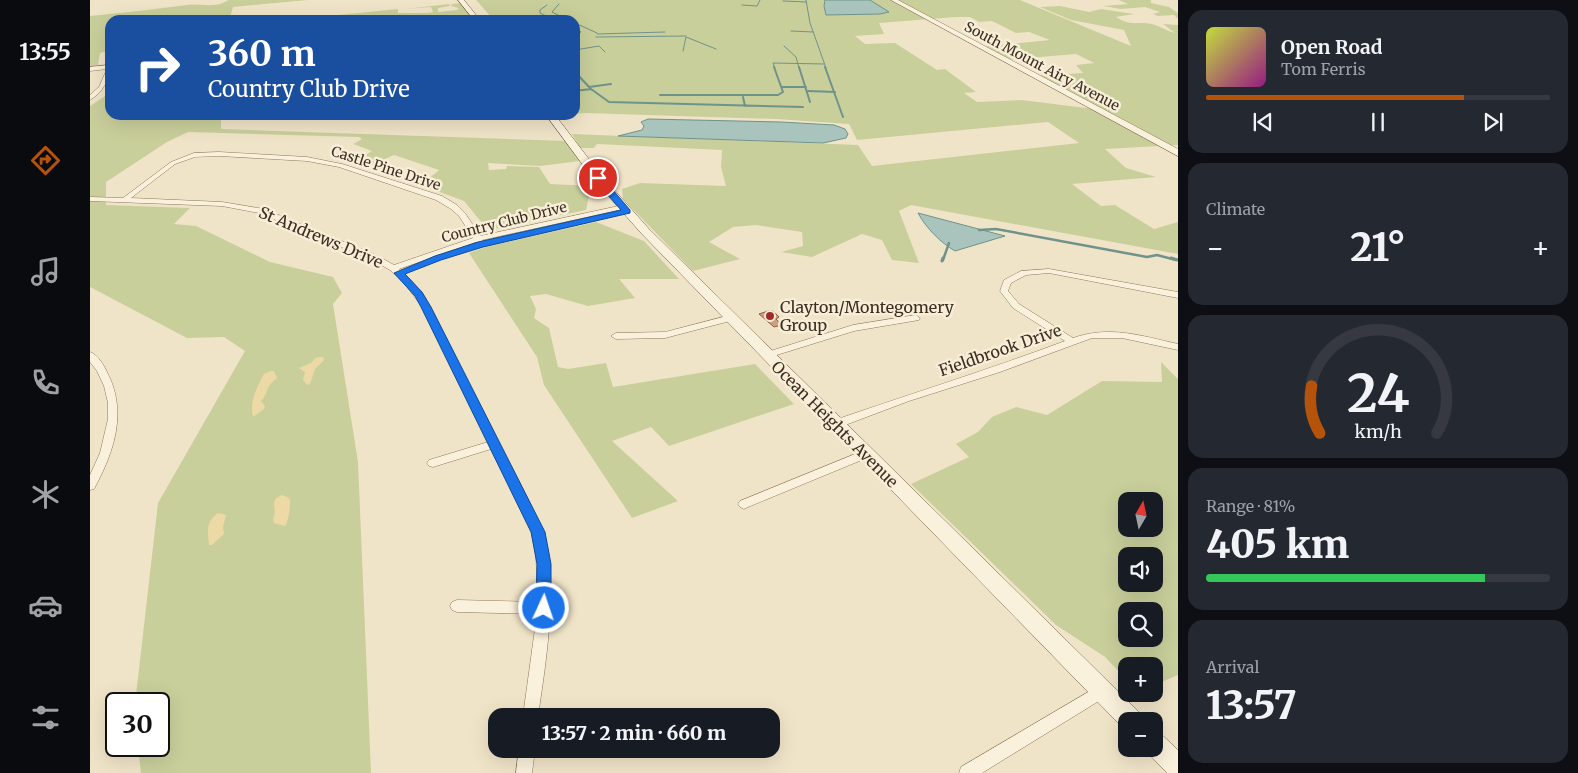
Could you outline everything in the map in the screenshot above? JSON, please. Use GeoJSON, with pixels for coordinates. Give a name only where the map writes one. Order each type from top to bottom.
{"type":"FeatureCollection","features":[{"type":"Feature","properties":{"kind":"main road"},"geometry":{"type":"LineString","coordinates":[[461,0],[473,15]]}},
{"type":"Feature","properties":{"kind":"main road","name":"Ocean Heights Avenue"},"geometry":{"type":"LineString","coordinates":[[554,120],[625,209],[865,454],[1123,712]]}},
{"type":"Feature","properties":{"kind":"main road"},"geometry":{"type":"LineString","coordinates":[[1163,752],[1178,767]]}},
{"type":"Feature","properties":{"kind":"street","name":"South Mount Airy Avenue"},"geometry":{"type":"LineString","coordinates":[[894,0],[1178,153]]}},
{"type":"Feature","properties":{"kind":"street"},"geometry":{"type":"LineString","coordinates":[[90,69],[105,68]]}},
{"type":"Feature","properties":{"kind":"street"},"geometry":{"type":"LineString","coordinates":[[90,98],[101,88],[105,79]]}},
{"type":"Feature","properties":{"kind":"street","name":"Castle Pine Drive"},"geometry":{"type":"LineString","coordinates":[[126,199],[173,163],[194,155],[296,157],[340,165],[438,198],[458,211],[479,242]]}},
{"type":"Feature","properties":{"kind":"street","name":"St Andrews Drive"},"geometry":{"type":"LineString","coordinates":[[90,198],[222,204],[261,211],[373,256],[396,271],[418,294],[538,532],[544,564],[544,608],[531,708]]}},
{"type":"Feature","properties":{"kind":"street","name":"Country Club Drive"},"geometry":{"type":"LineString","coordinates":[[396,271],[438,258],[479,242],[625,209]]}},
{"type":"Feature","properties":{"kind":"street"},"geometry":{"type":"LineString","coordinates":[[1071,341],[1016,306],[1004,292],[1007,282],[1024,273],[1049,271],[1178,295]]}},
{"type":"Feature","properties":{"kind":"street"},"geometry":{"type":"LineString","coordinates":[[616,336],[665,335],[731,318]]}},
{"type":"Feature","properties":{"kind":"street"},"geometry":{"type":"LineString","coordinates":[[767,355],[853,328],[916,318]]}},
{"type":"Feature","properties":{"kind":"street","name":"Fieldbrook Drive"},"geometry":{"type":"LineString","coordinates":[[836,424],[905,399],[997,370],[1091,334],[1112,334],[1178,347]]}},
{"type":"Feature","properties":{"kind":"street"},"geometry":{"type":"LineString","coordinates":[[90,355],[107,379],[111,388],[114,408],[108,446],[90,486]]}},
{"type":"Feature","properties":{"kind":"street"},"geometry":{"type":"LineString","coordinates":[[433,463],[494,444]]}},
{"type":"Feature","properties":{"kind":"street"},"geometry":{"type":"LineString","coordinates":[[744,504],[865,454]]}},
{"type":"Feature","properties":{"kind":"street"},"geometry":{"type":"LineString","coordinates":[[457,606],[544,608]]}},
{"type":"Feature","properties":{"kind":"street"},"geometry":{"type":"LineString","coordinates":[[967,773],[1102,691]]}},
{"type":"Feature","properties":{"kind":"street"},"geometry":{"type":"LineString","coordinates":[[524,773],[526,758]]}},
{"type":"Feature","properties":{"kind":"green space"},"geometry":{"type":"Polygon","coordinates":[[[228,0],[308,0],[233,7],[231,15],[105,15],[105,52],[100,53],[98,65],[90,66],[90,16],[187,5],[223,3],[228,0]]]}},
{"type":"Feature","properties":{"kind":"green space"},"geometry":{"type":"Polygon","coordinates":[[[476,0],[1020,0],[1131,46],[1124,30],[1071,20],[1040,7],[1060,6],[1089,12],[1101,9],[1134,14],[1116,17],[1130,23],[1152,24],[1175,33],[1163,24],[1178,25],[1178,145],[1105,149],[1126,168],[1156,177],[1072,184],[1101,206],[1115,205],[1154,229],[1178,222],[1178,254],[911,205],[899,211],[919,263],[892,260],[882,240],[862,234],[812,257],[781,252],[803,246],[802,232],[756,225],[733,227],[709,242],[740,259],[693,271],[623,199],[622,189],[640,183],[726,186],[721,167],[722,150],[597,144],[594,148],[580,148],[572,134],[858,145],[872,166],[1079,143],[1048,122],[857,140],[849,124],[776,119],[580,113],[580,15],[490,15],[476,0]],[[956,17],[879,23],[884,34],[855,36],[865,44],[895,43],[937,70],[945,69],[976,92],[964,93],[977,102],[1022,100],[1094,109],[1034,76],[1083,73],[1076,65],[1094,63],[1076,54],[1004,60],[980,47],[1050,40],[1029,32],[1016,33],[992,21],[979,22],[970,17],[956,17]]]}},
{"type":"Feature","properties":{"kind":"green space"},"geometry":{"type":"Polygon","coordinates":[[[1119,0],[1151,0],[1151,3],[1169,7],[1178,13],[1178,19],[1174,15],[1158,16],[1153,14],[1160,12],[1145,7],[1121,9],[1103,6],[1128,4],[1119,0]]]}},
{"type":"Feature","properties":{"kind":"green space"},"geometry":{"type":"Polygon","coordinates":[[[461,3],[470,15],[339,15],[398,9],[398,13],[428,13],[433,12],[431,7],[406,9],[449,4],[450,6],[438,8],[438,12],[457,10],[459,8],[451,6],[452,4],[461,3]]]}},
{"type":"Feature","properties":{"kind":"green space"},"geometry":{"type":"Polygon","coordinates":[[[105,96],[105,120],[221,120],[221,129],[566,141],[580,161],[540,166],[488,163],[489,170],[506,169],[507,166],[539,167],[550,184],[591,186],[586,210],[488,230],[464,201],[421,185],[439,170],[394,155],[365,168],[352,164],[372,151],[353,144],[362,139],[359,137],[188,132],[167,142],[106,182],[106,205],[190,208],[174,224],[196,226],[270,262],[333,277],[342,293],[333,304],[358,462],[371,773],[141,773],[139,757],[170,757],[170,692],[136,692],[158,503],[245,351],[224,337],[187,338],[90,287],[90,106],[105,96]]]}},
{"type":"Feature","properties":{"kind":"green space"},"geometry":{"type":"Polygon","coordinates":[[[596,222],[644,241],[679,279],[619,279],[635,298],[588,306],[546,294],[530,296],[536,309],[534,318],[549,328],[558,367],[568,369],[606,363],[613,387],[755,364],[794,404],[669,446],[651,427],[612,441],[678,501],[632,518],[544,385],[537,357],[469,253],[486,247],[596,222]]]}},
{"type":"Feature","properties":{"kind":"green space"},"geometry":{"type":"Polygon","coordinates":[[[1161,362],[1178,379],[1178,675],[1163,681],[1163,657],[1118,657],[1118,671],[1105,657],[1056,625],[911,484],[969,457],[956,444],[978,432],[992,417],[1016,407],[1047,415],[1102,381],[1162,382],[1161,362]]]}},
{"type":"Feature","properties":{"kind":"sand"},"geometry":{"type":"Polygon","coordinates":[[[323,357],[324,360],[315,369],[310,384],[307,385],[303,380],[305,372],[299,368],[311,363],[315,358],[323,357]]]}},
{"type":"Feature","properties":{"kind":"sand"},"geometry":{"type":"Polygon","coordinates":[[[274,371],[277,378],[270,384],[261,401],[265,406],[264,409],[253,417],[252,406],[256,389],[264,374],[274,371]]]}},
{"type":"Feature","properties":{"kind":"sand"},"geometry":{"type":"Polygon","coordinates":[[[282,495],[290,500],[285,526],[274,523],[273,519],[275,499],[282,495]]]}},
{"type":"Feature","properties":{"kind":"sand"},"geometry":{"type":"Polygon","coordinates":[[[218,513],[226,515],[223,527],[224,534],[212,545],[209,545],[209,524],[218,513]]]}},
{"type":"Feature","properties":{"kind":"water"},"geometry":{"type":"Polygon","coordinates":[[[825,0],[870,0],[889,12],[880,14],[826,15],[825,0]]]}},
{"type":"Feature","properties":{"kind":"water"},"geometry":{"type":"Polygon","coordinates":[[[648,119],[834,125],[845,129],[848,134],[846,138],[823,143],[618,136],[642,130],[644,126],[641,122],[648,119]]]}},
{"type":"Feature","properties":{"kind":"water"},"geometry":{"type":"Polygon","coordinates":[[[918,213],[1005,236],[955,251],[934,235],[918,213]]]}},
{"type":"Feature","properties":{"kind":"building","name":"Clayton/Montegomery Group"},"geometry":{"type":"Polygon","coordinates":[[[773,311],[779,317],[776,319],[782,325],[774,327],[759,314],[773,311]]]}},
{"type":"Feature","properties":{"kind":"waterway"},"geometry":{"type":"LineString","coordinates":[[742,5],[757,6],[760,0]]}},
{"type":"Feature","properties":{"kind":"waterway"},"geometry":{"type":"LineString","coordinates":[[806,0],[810,23],[826,68]]}},
{"type":"Feature","properties":{"kind":"waterway"},"geometry":{"type":"LineString","coordinates":[[783,1],[806,2]]}},
{"type":"Feature","properties":{"kind":"waterway"},"geometry":{"type":"LineString","coordinates":[[558,15],[552,12],[559,4]]}},
{"type":"Feature","properties":{"kind":"waterway"},"geometry":{"type":"LineString","coordinates":[[544,15],[540,13],[540,10],[547,5]]}},
{"type":"Feature","properties":{"kind":"waterway"},"geometry":{"type":"LineString","coordinates":[[580,25],[597,33]]}},
{"type":"Feature","properties":{"kind":"waterway"},"geometry":{"type":"LineString","coordinates":[[791,31],[813,32]]}},
{"type":"Feature","properties":{"kind":"waterway"},"geometry":{"type":"LineString","coordinates":[[597,34],[665,32]]}},
{"type":"Feature","properties":{"kind":"waterway"},"geometry":{"type":"LineString","coordinates":[[596,37],[686,36]]}},
{"type":"Feature","properties":{"kind":"waterway"},"geometry":{"type":"LineString","coordinates":[[683,51],[686,37],[716,49]]}},
{"type":"Feature","properties":{"kind":"waterway"},"geometry":{"type":"LineString","coordinates":[[580,49],[599,46],[605,52]]}},
{"type":"Feature","properties":{"kind":"waterway"},"geometry":{"type":"LineString","coordinates":[[784,46],[796,57],[798,63]]}},
{"type":"Feature","properties":{"kind":"waterway"},"geometry":{"type":"LineString","coordinates":[[775,68],[773,63],[798,63]]}},
{"type":"Feature","properties":{"kind":"waterway"},"geometry":{"type":"LineString","coordinates":[[798,63],[824,64]]}},
{"type":"Feature","properties":{"kind":"waterway"},"geometry":{"type":"LineString","coordinates":[[798,63],[799,68]]}},
{"type":"Feature","properties":{"kind":"waterway"},"geometry":{"type":"LineString","coordinates":[[660,95],[778,95],[783,92],[774,67]]}},
{"type":"Feature","properties":{"kind":"waterway"},"geometry":{"type":"LineString","coordinates":[[799,67],[805,87]]}},
{"type":"Feature","properties":{"kind":"waterway"},"geometry":{"type":"LineString","coordinates":[[825,67],[834,92]]}},
{"type":"Feature","properties":{"kind":"waterway"},"geometry":{"type":"LineString","coordinates":[[580,77],[589,87]]}},
{"type":"Feature","properties":{"kind":"waterway"},"geometry":{"type":"LineString","coordinates":[[589,87],[611,84]]}},
{"type":"Feature","properties":{"kind":"waterway"},"geometry":{"type":"LineString","coordinates":[[782,87],[805,87]]}},
{"type":"Feature","properties":{"kind":"waterway"},"geometry":{"type":"LineString","coordinates":[[805,87],[810,102]]}},
{"type":"Feature","properties":{"kind":"waterway"},"geometry":{"type":"LineString","coordinates":[[580,90],[591,89]]}},
{"type":"Feature","properties":{"kind":"waterway"},"geometry":{"type":"LineString","coordinates":[[591,89],[609,102],[745,106]]}},
{"type":"Feature","properties":{"kind":"waterway"},"geometry":{"type":"LineString","coordinates":[[808,91],[834,92]]}},
{"type":"Feature","properties":{"kind":"waterway"},"geometry":{"type":"LineString","coordinates":[[834,92],[843,117]]}},
{"type":"Feature","properties":{"kind":"waterway"},"geometry":{"type":"LineString","coordinates":[[743,97],[745,106]]}},
{"type":"Feature","properties":{"kind":"waterway"},"geometry":{"type":"LineString","coordinates":[[745,106],[803,107]]}},
{"type":"Feature","properties":{"kind":"waterway"},"geometry":{"type":"LineString","coordinates":[[979,230],[996,229],[1147,257],[1157,255],[1176,260]]}},
{"type":"Feature","properties":{"kind":"waterway"},"geometry":{"type":"LineString","coordinates":[[943,260],[949,243]]}},
{"type":"Feature","properties":{"kind":"waterway"},"geometry":{"type":"LineString","coordinates":[[1171,258],[1178,260]]}},
{"type":"Feature","properties":{"kind":"place","name":"Clayton/Montegomery Group"},"geometry":{"type":"Point","coordinates":[770,316]}},
{"type":"Feature","properties":{"kind":"route"},"geometry":{"type":"LineString","coordinates":[[544,608],[544,564],[538,532],[426,307],[418,294],[398,273],[481,244],[627,212],[598,178]]}}]}
